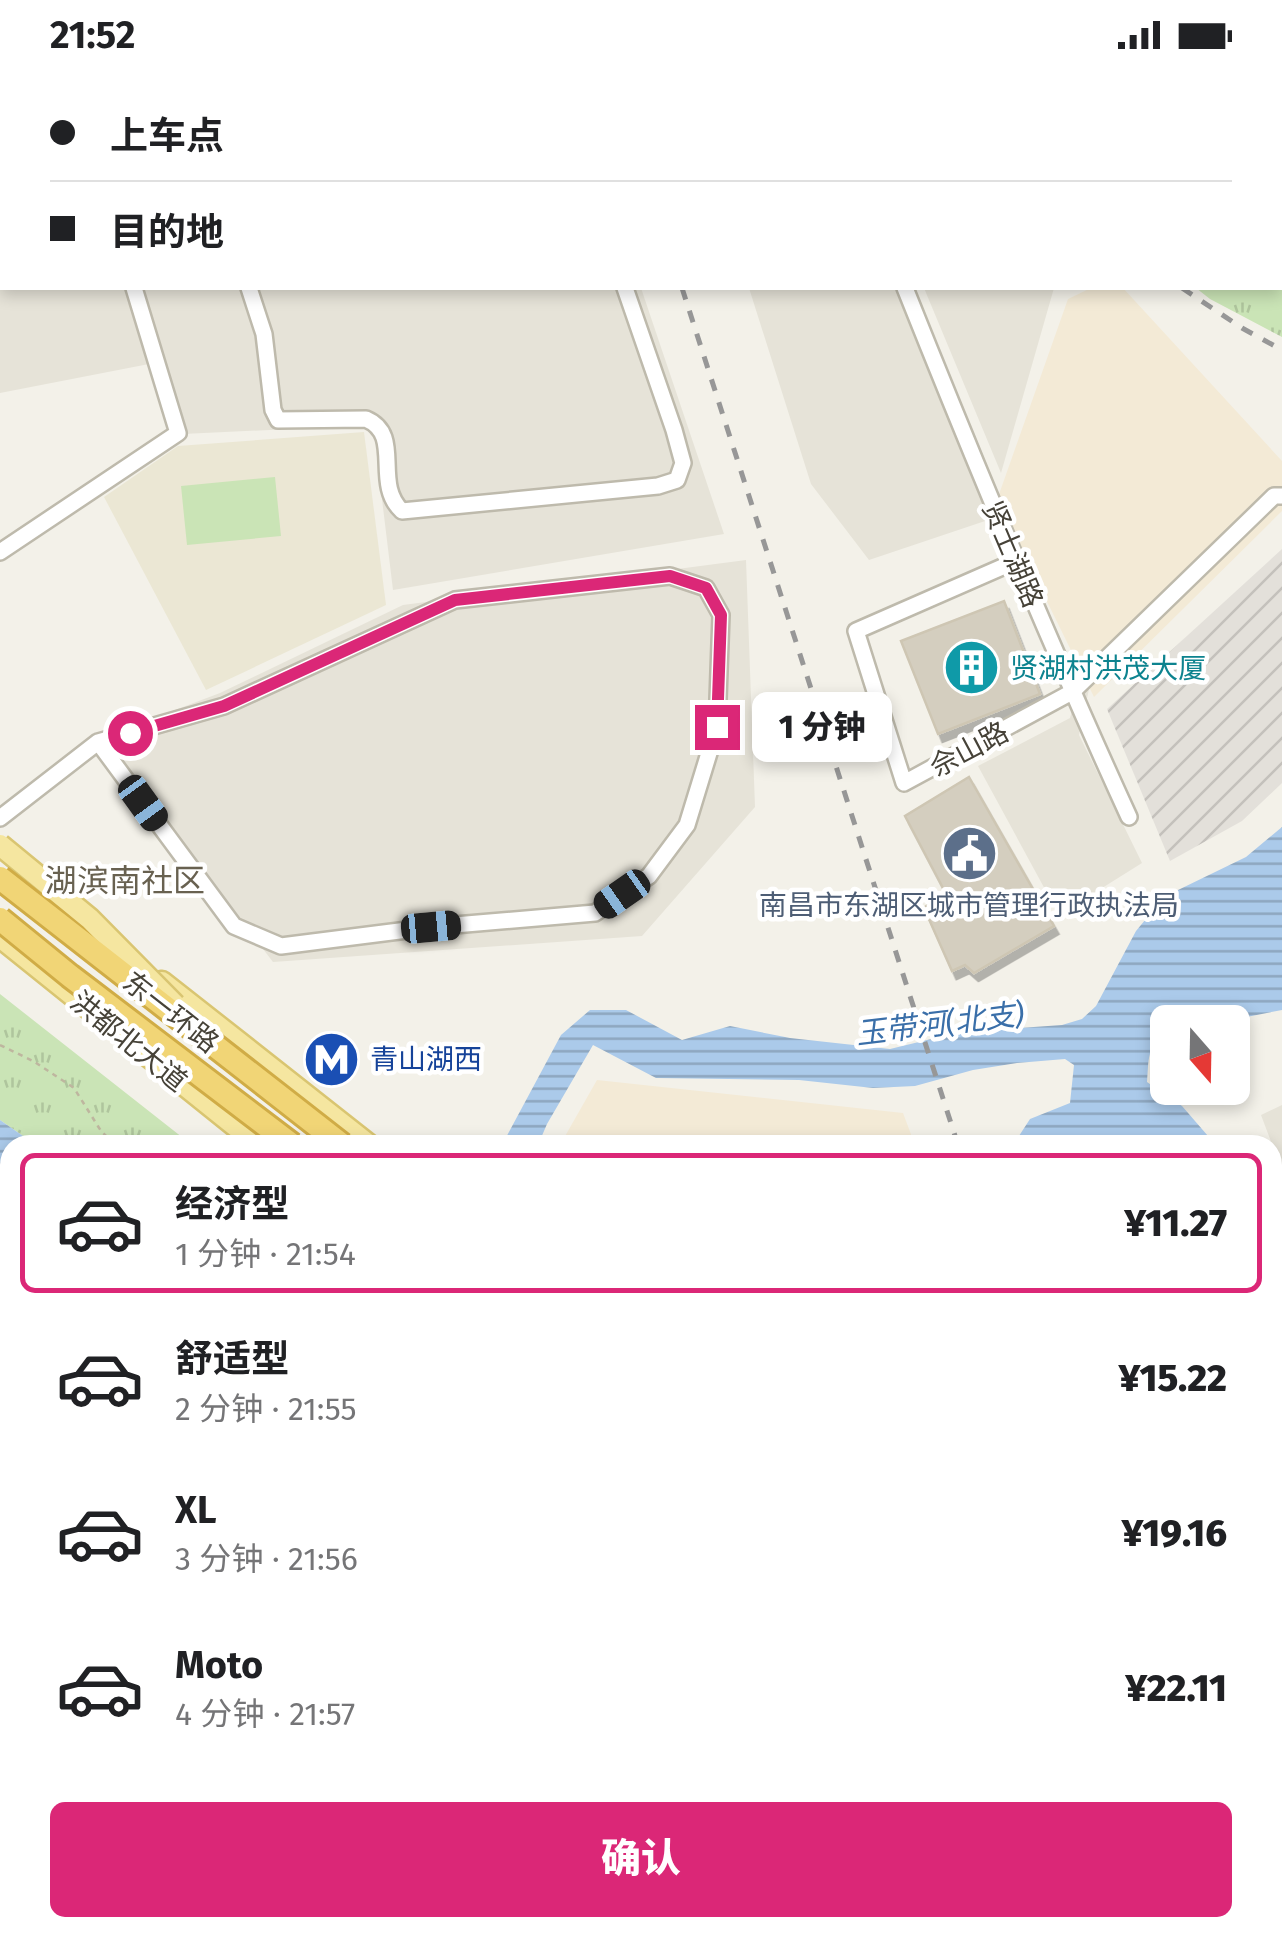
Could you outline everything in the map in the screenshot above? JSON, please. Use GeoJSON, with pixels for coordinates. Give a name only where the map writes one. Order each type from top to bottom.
{"type":"FeatureCollection","features":[{"type":"Feature","properties":{"kind":"highway","name":"东一环路"},"geometry":{"type":"LineString","coordinates":[[0,878],[329,1135]]}},
{"type":"Feature","properties":{"kind":"highway","name":"东一环路"},"geometry":{"type":"LineString","coordinates":[[0,919],[279,1135]]}},
{"type":"Feature","properties":{"kind":"main road"},"geometry":{"type":"LineString","coordinates":[[0,844],[90,919],[218,1049]]}},
{"type":"Feature","properties":{"kind":"main road"},"geometry":{"type":"LineString","coordinates":[[0,854],[356,1135]]}},
{"type":"Feature","properties":{"kind":"main road","name":"洪都北大道"},"geometry":{"type":"LineString","coordinates":[[0,937],[247,1135]]}},
{"type":"Feature","properties":{"kind":"street"},"geometry":{"type":"LineString","coordinates":[[0,552],[178,433],[135,290]]}},
{"type":"Feature","properties":{"kind":"street"},"geometry":{"type":"LineString","coordinates":[[250,290],[264,334],[278,420],[366,419],[378,424],[384,432],[389,492],[402,511],[658,486],[677,480],[683,463],[626,290]]}},
{"type":"Feature","properties":{"kind":"street","name":"贤士湖路"},"geometry":{"type":"LineString","coordinates":[[906,290],[1016,561],[1129,817]]}},
{"type":"Feature","properties":{"kind":"street","name":"佘山路"},"geometry":{"type":"LineString","coordinates":[[1016,561],[856,631],[904,783],[1072,692],[1274,496],[1282,496]]}},
{"type":"Feature","properties":{"kind":"street"},"geometry":{"type":"LineString","coordinates":[[0,818],[98,742],[224,706],[455,600],[670,576],[706,588],[721,615],[717,727],[688,825],[649,876],[595,914],[431,927],[281,946],[234,926],[98,742]]}},
{"type":"Feature","properties":{"kind":"path"},"geometry":{"type":"LineString","coordinates":[[0,1045],[74,1088],[105,1135]]}},
{"type":"Feature","properties":{"kind":"shaded area"},"geometry":{"type":"Polygon","coordinates":[[[0,290],[129,290],[149,364],[0,393],[0,290]]]}},
{"type":"Feature","properties":{"kind":"shaded area"},"geometry":{"type":"Polygon","coordinates":[[[140,290],[642,290],[724,534],[393,590],[373,425],[183,434],[140,290]]]}},
{"type":"Feature","properties":{"kind":"shaded area"},"geometry":{"type":"Polygon","coordinates":[[[750,290],[902,290],[994,518],[869,560],[811,484],[750,290]]]}},
{"type":"Feature","properties":{"kind":"shaded area"},"geometry":{"type":"Polygon","coordinates":[[[925,290],[1053,290],[1001,473],[925,290]]]}},
{"type":"Feature","properties":{"kind":"shaded area"},"geometry":{"type":"Polygon","coordinates":[[[1087,290],[1125,290],[1282,461],[1282,511],[1094,697],[997,500],[1068,299],[1087,290]]]}},
{"type":"Feature","properties":{"kind":"shaded area"},"geometry":{"type":"Polygon","coordinates":[[[364,432],[386,605],[206,690],[104,497],[178,446],[364,432]]]}},
{"type":"Feature","properties":{"kind":"shaded area"},"geometry":{"type":"Polygon","coordinates":[[[1282,549],[1282,783],[1242,821],[1170,861],[1107,709],[1282,549]]]}},
{"type":"Feature","properties":{"kind":"shaded area"},"geometry":{"type":"Polygon","coordinates":[[[746,560],[755,807],[642,936],[273,962],[101,738],[220,693],[403,605],[746,560]]]}},
{"type":"Feature","properties":{"kind":"shaded area"},"geometry":{"type":"Polygon","coordinates":[[[1098,648],[1079,735],[1142,863],[1059,915],[978,766],[1070,718],[1087,656],[1098,648]]]}},
{"type":"Feature","properties":{"kind":"shaded area"},"geometry":{"type":"Polygon","coordinates":[[[597,1080],[903,1113],[911,1135],[566,1135],[597,1080]]]}},
{"type":"Feature","properties":{"kind":"shaded area"},"geometry":{"type":"Polygon","coordinates":[[[1282,1105],[1282,1135],[1268,1135],[1261,1115],[1282,1105]]]}},
{"type":"Feature","properties":{"kind":"green space"},"geometry":{"type":"Polygon","coordinates":[[[1199,290],[1282,290],[1282,337],[1199,290]]]}},
{"type":"Feature","properties":{"kind":"green space"},"geometry":{"type":"Polygon","coordinates":[[[275,477],[281,536],[187,545],[181,486],[275,477]]]}},
{"type":"Feature","properties":{"kind":"green space"},"geometry":{"type":"Polygon","coordinates":[[[0,994],[179,1135],[22,1135],[0,1120],[0,994]]]}},
{"type":"Feature","properties":{"kind":"water"},"geometry":{"type":"Polygon","coordinates":[[[1282,827],[1282,1010],[1250,1016],[1250,1005],[1150,1005],[1150,1105],[1181,1105],[1207,1135],[1020,1135],[1030,1119],[1070,1103],[1074,1065],[1065,1059],[973,1070],[915,1086],[873,1088],[799,1080],[656,1078],[593,1045],[542,1135],[507,1135],[561,1035],[590,1010],[626,1010],[682,1040],[730,1026],[790,1038],[890,1049],[960,1032],[1062,1025],[1082,1019],[1096,1006],[1136,931],[1176,891],[1246,857],[1282,827]]]}},
{"type":"Feature","properties":{"kind":"water"},"geometry":{"type":"Polygon","coordinates":[[[0,1120],[22,1135],[0,1135],[0,1120]]]}},
{"type":"Feature","properties":{"kind":"building","name":"贤湖村洪茂大厦"},"geometry":{"type":"Polygon","coordinates":[[[1004,601],[1040,694],[938,734],[901,641],[1004,601]]]}},
{"type":"Feature","properties":{"kind":"building","name":"南昌市东湖区城市管理行政执法局"},"geometry":{"type":"Polygon","coordinates":[[[969,777],[1054,926],[974,973],[965,965],[952,971],[924,908],[945,892],[905,816],[969,777]]]}},
{"type":"Feature","properties":{"kind":"railway"},"geometry":{"type":"LineString","coordinates":[[683,290],[955,1135]]}},
{"type":"Feature","properties":{"kind":"railway"},"geometry":{"type":"LineString","coordinates":[[1185,290],[1282,350]]}},
{"type":"Feature","properties":{"kind":"place","name":"贤湖村洪茂大厦"},"geometry":{"type":"Point","coordinates":[971,668]}},
{"type":"Feature","properties":{"kind":"place","name":"南昌市东湖区城市管理行政执法局"},"geometry":{"type":"Point","coordinates":[969,854]}},
{"type":"Feature","properties":{"kind":"place","name":"青山湖西"},"geometry":{"type":"Point","coordinates":[331,1059]}},
{"type":"Feature","properties":{"kind":"district","name":"湖滨南社区"},"geometry":{"type":"Point","coordinates":[125,881]}},
{"type":"Feature","properties":{"kind":"route"},"geometry":{"type":"LineString","coordinates":[[130,733],[224,706],[455,600],[670,576],[706,588],[721,615],[717,727]]}},
{"type":"Feature","properties":{"kind":"water label","name":"玉带河(北支)"},"geometry":{"type":"Point","coordinates":[940,1024]}}]}
